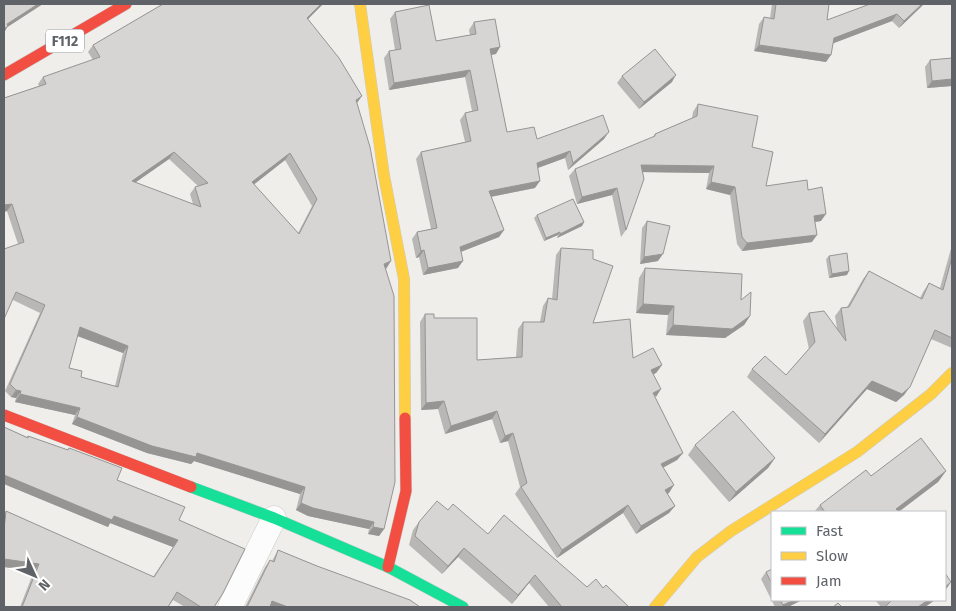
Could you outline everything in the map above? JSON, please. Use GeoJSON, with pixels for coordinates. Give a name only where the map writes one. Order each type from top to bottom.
{"type":"FeatureCollection","features":[{"type":"Feature","properties":{"kind":"street","name":"F112"},"geometry":{"type":"LineString","coordinates":[[4,75],[126,4]]}},
{"type":"Feature","properties":{"kind":"street"},"geometry":{"type":"LineString","coordinates":[[360,4],[384,176],[404,279],[406,491],[388,567]]}},
{"type":"Feature","properties":{"kind":"street"},"geometry":{"type":"LineString","coordinates":[[655,607],[697,557],[731,531],[857,452],[931,394],[952,373]]}},
{"type":"Feature","properties":{"kind":"street"},"geometry":{"type":"LineString","coordinates":[[4,415],[274,518],[388,567],[463,607]]}},
{"type":"Feature","properties":{"kind":"street"},"geometry":{"type":"LineString","coordinates":[[230,607],[274,518]]}},
{"type":"Feature","properties":{"kind":"building"},"geometry":{"type":"Polygon","coordinates":[[[4,4],[38,4],[7,24],[8,26],[4,29],[4,4]]]}},
{"type":"Feature","properties":{"kind":"building"},"geometry":{"type":"Polygon","coordinates":[[[163,4],[321,4],[307,18],[339,58],[362,96],[356,100],[370,147],[391,261],[384,264],[394,296],[395,482],[384,529],[373,527],[374,522],[313,508],[301,503],[305,487],[197,453],[196,457],[152,446],[77,417],[80,408],[20,394],[21,391],[16,390],[10,384],[45,305],[16,292],[4,319],[4,249],[24,242],[12,204],[4,205],[4,98],[46,84],[43,77],[100,57],[93,45],[163,4]],[[174,152],[132,181],[201,207],[195,187],[208,183],[174,152]],[[290,153],[252,182],[299,234],[317,199],[290,153]],[[80,327],[69,368],[82,371],[81,377],[118,387],[128,346],[80,327]]]}},
{"type":"Feature","properties":{"kind":"building"},"geometry":{"type":"Polygon","coordinates":[[[776,4],[829,4],[827,20],[870,4],[922,4],[904,21],[897,14],[834,38],[831,55],[759,45],[764,17],[774,19],[776,4]]]}},
{"type":"Feature","properties":{"kind":"building"},"geometry":{"type":"Polygon","coordinates":[[[429,5],[436,41],[476,34],[474,22],[495,19],[500,47],[490,49],[507,132],[534,127],[537,139],[603,115],[609,132],[573,163],[570,151],[537,163],[540,181],[489,191],[504,230],[460,247],[463,261],[428,268],[424,250],[421,251],[417,232],[437,228],[421,152],[471,141],[465,113],[478,110],[470,70],[394,83],[389,51],[401,49],[395,12],[429,5]]]}},
{"type":"Feature","properties":{"kind":"building"},"geometry":{"type":"Polygon","coordinates":[[[655,49],[676,75],[644,102],[622,76],[655,49]]]}},
{"type":"Feature","properties":{"kind":"building"},"geometry":{"type":"Polygon","coordinates":[[[952,58],[952,79],[932,81],[930,60],[952,58]]]}},
{"type":"Feature","properties":{"kind":"building"},"geometry":{"type":"Polygon","coordinates":[[[698,104],[758,116],[752,147],[773,152],[766,186],[807,180],[808,190],[822,187],[826,214],[814,216],[817,235],[747,243],[742,237],[735,187],[711,182],[714,166],[641,165],[644,179],[626,230],[617,188],[582,197],[575,169],[655,136],[655,134],[697,116],[698,104]]]}},
{"type":"Feature","properties":{"kind":"building"},"geometry":{"type":"Polygon","coordinates":[[[573,199],[584,222],[560,234],[560,232],[546,238],[537,215],[573,199]]]}},
{"type":"Feature","properties":{"kind":"building"},"geometry":{"type":"Polygon","coordinates":[[[647,221],[670,226],[663,254],[644,257],[647,221]]]}},
{"type":"Feature","properties":{"kind":"building"},"geometry":{"type":"Polygon","coordinates":[[[561,248],[593,250],[593,259],[613,266],[593,323],[630,319],[633,358],[653,348],[662,365],[651,370],[661,389],[653,393],[683,453],[661,464],[674,485],[665,490],[675,506],[641,526],[628,505],[562,550],[521,487],[527,483],[513,433],[505,436],[497,411],[451,426],[444,401],[426,403],[425,314],[434,314],[434,318],[477,318],[477,360],[522,357],[523,322],[544,322],[548,298],[557,300],[561,248]]]}},
{"type":"Feature","properties":{"kind":"building"},"geometry":{"type":"Polygon","coordinates":[[[847,253],[849,271],[832,274],[829,256],[847,253]]]}},
{"type":"Feature","properties":{"kind":"building"},"geometry":{"type":"Polygon","coordinates":[[[952,257],[952,338],[935,330],[910,387],[902,394],[872,381],[825,434],[752,369],[765,356],[786,375],[815,342],[809,313],[824,311],[846,341],[841,308],[849,307],[869,271],[922,299],[929,283],[943,290],[952,257]]]}},
{"type":"Feature","properties":{"kind":"building"},"geometry":{"type":"Polygon","coordinates":[[[645,268],[742,274],[741,300],[751,292],[750,316],[732,329],[673,325],[674,306],[643,304],[645,268]]]}},
{"type":"Feature","properties":{"kind":"building"},"geometry":{"type":"Polygon","coordinates":[[[733,411],[775,458],[736,492],[695,445],[733,411]]]}},
{"type":"Feature","properties":{"kind":"building"},"geometry":{"type":"Polygon","coordinates":[[[4,427],[28,438],[28,436],[68,450],[69,448],[122,468],[117,480],[185,507],[179,520],[245,549],[214,607],[201,607],[177,592],[168,607],[22,607],[39,564],[4,559],[6,511],[154,577],[178,540],[114,516],[112,520],[4,475],[4,427]]]}},
{"type":"Feature","properties":{"kind":"building"},"geometry":{"type":"Polygon","coordinates":[[[921,438],[946,471],[896,509],[898,511],[824,511],[820,505],[866,470],[871,476],[921,438]]]}},
{"type":"Feature","properties":{"kind":"building"},"geometry":{"type":"Polygon","coordinates":[[[437,501],[448,510],[453,504],[488,534],[504,515],[587,587],[596,579],[603,588],[606,585],[629,607],[562,607],[535,575],[518,595],[464,548],[448,566],[415,536],[419,522],[437,501]]]}},
{"type":"Feature","properties":{"kind":"building"},"geometry":{"type":"Polygon","coordinates":[[[278,550],[410,600],[420,607],[288,607],[272,601],[270,607],[247,607],[270,560],[274,562],[278,550]]]}},
{"type":"Feature","properties":{"kind":"building"},"geometry":{"type":"Polygon","coordinates":[[[771,570],[771,582],[766,572],[771,570]]]}},
{"type":"Feature","properties":{"kind":"building"},"geometry":{"type":"Polygon","coordinates":[[[946,574],[951,582],[946,586],[946,574]]]}},
{"type":"Feature","properties":{"kind":"building"},"geometry":{"type":"Polygon","coordinates":[[[781,601],[792,601],[783,605],[781,601]]]}},
{"type":"Feature","properties":{"kind":"building"},"geometry":{"type":"Polygon","coordinates":[[[891,601],[927,601],[918,607],[885,607],[891,601]]]}},
{"type":"Feature","properties":{"kind":"building"},"geometry":{"type":"Polygon","coordinates":[[[838,603],[842,607],[833,607],[838,603]]]}},
{"type":"Feature","properties":{"kind":"traffic: fast"},"geometry":{"type":"LineString","coordinates":[[191,487],[274,518],[388,567],[463,607]]}},
{"type":"Feature","properties":{"kind":"traffic: slow"},"geometry":{"type":"LineString","coordinates":[[360,4],[384,176],[404,279],[405,418]]}},
{"type":"Feature","properties":{"kind":"traffic: slow"},"geometry":{"type":"LineString","coordinates":[[655,607],[697,557],[731,531],[857,452],[931,394],[952,373]]}},
{"type":"Feature","properties":{"kind":"traffic: jam"},"geometry":{"type":"LineString","coordinates":[[4,75],[126,4]]}},
{"type":"Feature","properties":{"kind":"traffic: jam"},"geometry":{"type":"LineString","coordinates":[[4,415],[191,487]]}},
{"type":"Feature","properties":{"kind":"traffic: jam"},"geometry":{"type":"LineString","coordinates":[[388,567],[406,491],[405,418]]}}]}
